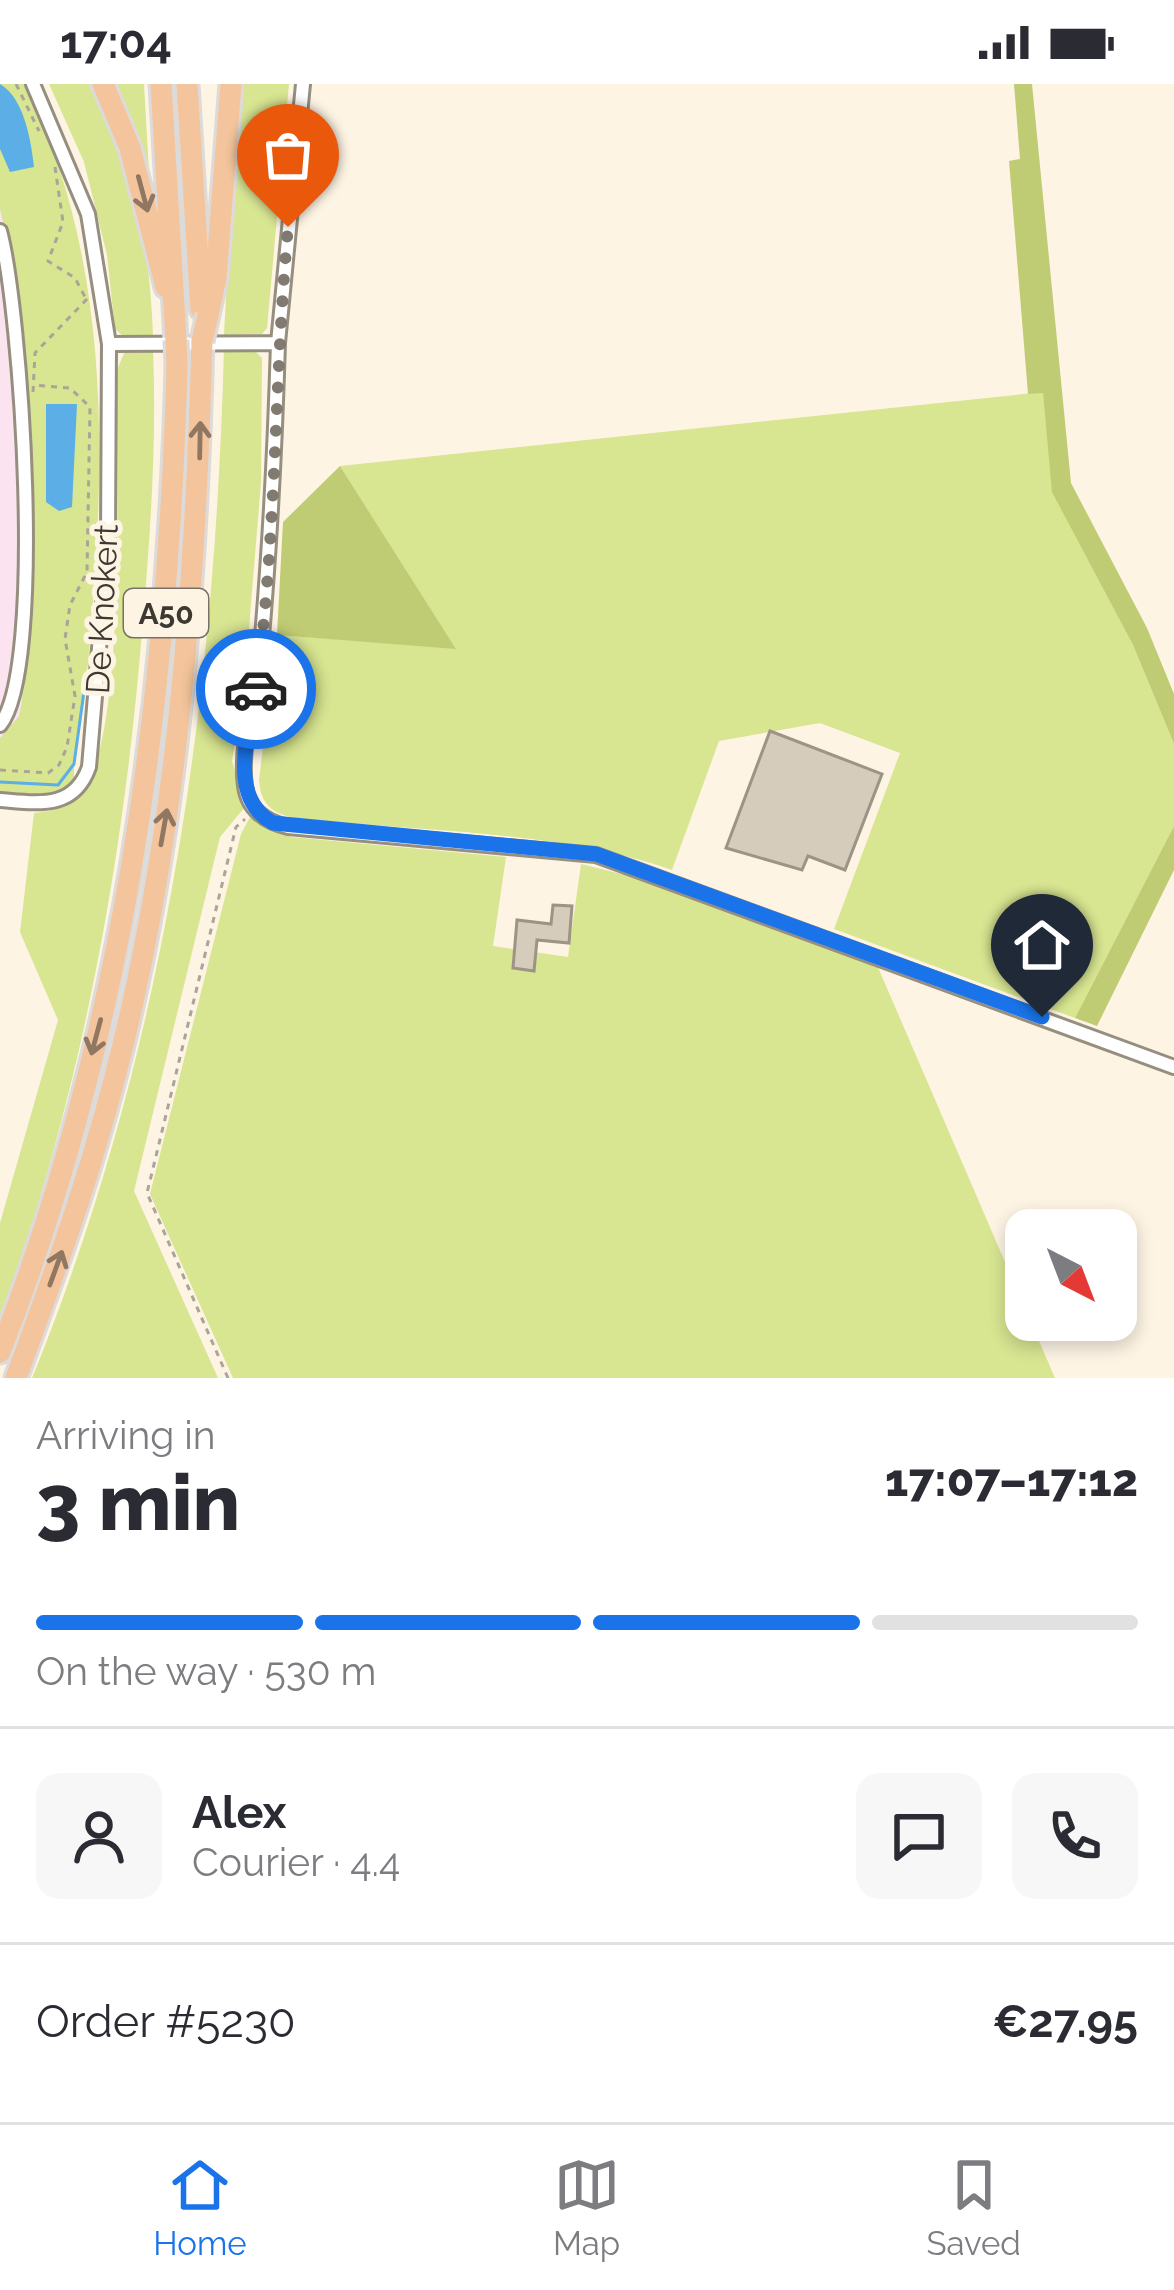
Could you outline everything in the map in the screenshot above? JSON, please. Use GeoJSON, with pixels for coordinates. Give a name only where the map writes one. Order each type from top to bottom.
{"type":"FeatureCollection","features":[{"type":"Feature","properties":{"kind":"highway","name":"A50"},"geometry":{"type":"LineString","coordinates":[[104,84],[135,164],[176,334]]}},
{"type":"Feature","properties":{"kind":"highway","name":"A50"},"geometry":{"type":"LineString","coordinates":[[0,1352],[64,1158],[122,923],[159,693],[172,536],[177,366],[161,84]]}},
{"type":"Feature","properties":{"kind":"highway","name":"A50"},"geometry":{"type":"LineString","coordinates":[[187,84],[205,315]]}},
{"type":"Feature","properties":{"kind":"highway","name":"A50"},"geometry":{"type":"LineString","coordinates":[[16,1378],[98,1141],[160,851],[181,718],[194,565],[202,341],[216,278],[232,84]]}},
{"type":"Feature","properties":{"kind":"street","name":"De Knokert"},"geometry":{"type":"LineString","coordinates":[[0,800],[58,802],[82,784],[89,767],[108,542],[109,344],[88,214],[33,84]]}},
{"type":"Feature","properties":{"kind":"street"},"geometry":{"type":"LineString","coordinates":[[303,84],[278,343],[274,499],[261,654],[244,776],[255,810],[288,827],[596,854],[1174,1067]]}},
{"type":"Feature","properties":{"kind":"street"},"geometry":{"type":"LineString","coordinates":[[0,231],[13,287],[20,362],[24,569],[16,697],[0,725]]}},
{"type":"Feature","properties":{"kind":"street"},"geometry":{"type":"LineString","coordinates":[[109,344],[278,343]]}},
{"type":"Feature","properties":{"kind":"path"},"geometry":{"type":"LineString","coordinates":[[16,84],[40,135]]}},
{"type":"Feature","properties":{"kind":"path"},"geometry":{"type":"LineString","coordinates":[[50,156],[62,222],[49,259],[75,278],[85,299]]}},
{"type":"Feature","properties":{"kind":"path"},"geometry":{"type":"LineString","coordinates":[[0,770],[48,773],[59,765],[67,747],[75,696],[66,624],[70,604],[88,572],[89,407],[70,388],[33,385]]}},
{"type":"Feature","properties":{"kind":"path"},"geometry":{"type":"LineString","coordinates":[[229,1378],[147,1193],[236,827],[255,810]]}},
{"type":"Feature","properties":{"kind":"shaded area"},"geometry":{"type":"Polygon","coordinates":[[[0,190],[36,364],[48,673],[0,759],[0,190]]]}},
{"type":"Feature","properties":{"kind":"green space"},"geometry":{"type":"Polygon","coordinates":[[[0,84],[25,84],[53,151],[74,220],[96,362],[95,580],[74,780],[60,794],[42,799],[0,795],[0,738],[19,716],[22,701],[32,479],[15,275],[0,209],[0,84]]]}},
{"type":"Feature","properties":{"kind":"green space"},"geometry":{"type":"Polygon","coordinates":[[[49,84],[92,84],[107,114],[137,206],[153,336],[123,336],[115,329],[107,255],[84,162],[49,84]]]}},
{"type":"Feature","properties":{"kind":"green space"},"geometry":{"type":"Polygon","coordinates":[[[114,84],[144,84],[150,191],[114,84]]]}},
{"type":"Feature","properties":{"kind":"green space"},"geometry":{"type":"Polygon","coordinates":[[[237,84],[289,84],[267,328],[262,334],[224,335],[237,84]]]}},
{"type":"Feature","properties":{"kind":"green space"},"geometry":{"type":"Polygon","coordinates":[[[1014,84],[1032,84],[1071,483],[1147,628],[1174,694],[1174,744],[1133,645],[1052,492],[1043,393],[1028,394],[1009,161],[1020,159],[1014,84]]]}},
{"type":"Feature","properties":{"kind":"green space"},"geometry":{"type":"Polygon","coordinates":[[[224,348],[252,348],[262,358],[261,482],[245,677],[232,761],[245,807],[220,837],[134,1191],[218,1378],[32,1378],[78,1254],[117,1128],[175,872],[209,611],[224,348]]]}},
{"type":"Feature","properties":{"kind":"green space"},"geometry":{"type":"Polygon","coordinates":[[[126,349],[153,349],[154,420],[145,597],[123,807],[75,1066],[0,1319],[0,1223],[58,1020],[20,932],[34,813],[61,807],[83,791],[97,760],[107,713],[118,525],[116,372],[126,349]]]}},
{"type":"Feature","properties":{"kind":"green space"},"geometry":{"type":"Polygon","coordinates":[[[1043,392],[1053,492],[1133,645],[1174,744],[1174,826],[1075,1018],[834,929],[900,753],[820,723],[719,741],[672,870],[538,840],[301,819],[277,812],[263,797],[259,780],[277,635],[455,648],[340,466],[1043,392]]]}},
{"type":"Feature","properties":{"kind":"green space"},"geometry":{"type":"Polygon","coordinates":[[[340,466],[456,649],[277,635],[283,522],[340,466]]]}},
{"type":"Feature","properties":{"kind":"green space"},"geometry":{"type":"Polygon","coordinates":[[[250,817],[291,837],[506,857],[493,946],[568,957],[581,864],[642,879],[877,965],[1005,1262],[1005,1341],[1039,1341],[1055,1378],[233,1378],[150,1194],[241,834],[250,817]]]}},
{"type":"Feature","properties":{"kind":"green space"},"geometry":{"type":"Polygon","coordinates":[[[1174,826],[1174,870],[1097,1026],[1075,1018],[1174,826]]]}},
{"type":"Feature","properties":{"kind":"water"},"geometry":{"type":"Polygon","coordinates":[[[0,84],[21,109],[34,167],[10,172],[0,149],[0,84]]]}},
{"type":"Feature","properties":{"kind":"water"},"geometry":{"type":"Polygon","coordinates":[[[46,404],[77,404],[72,507],[59,511],[46,502],[46,404]]]}},
{"type":"Feature","properties":{"kind":"building"},"geometry":{"type":"Polygon","coordinates":[[[770,731],[882,774],[845,870],[808,856],[802,870],[726,848],[770,731]]]}},
{"type":"Feature","properties":{"kind":"building"},"geometry":{"type":"Polygon","coordinates":[[[553,905],[572,906],[569,943],[537,940],[534,971],[513,968],[517,920],[551,924],[553,905]]]}},
{"type":"Feature","properties":{"kind":"waterway"},"geometry":{"type":"LineString","coordinates":[[0,782],[58,785],[74,764],[86,677]]}},
{"type":"Feature","properties":{"kind":"way so far"},"geometry":{"type":"LineString","coordinates":[[256,689],[274,499],[278,343],[288,227]]}},
{"type":"Feature","properties":{"kind":"route"},"geometry":{"type":"LineString","coordinates":[[256,689],[244,782],[255,810],[273,823],[596,854],[1042,1017]]}}]}
